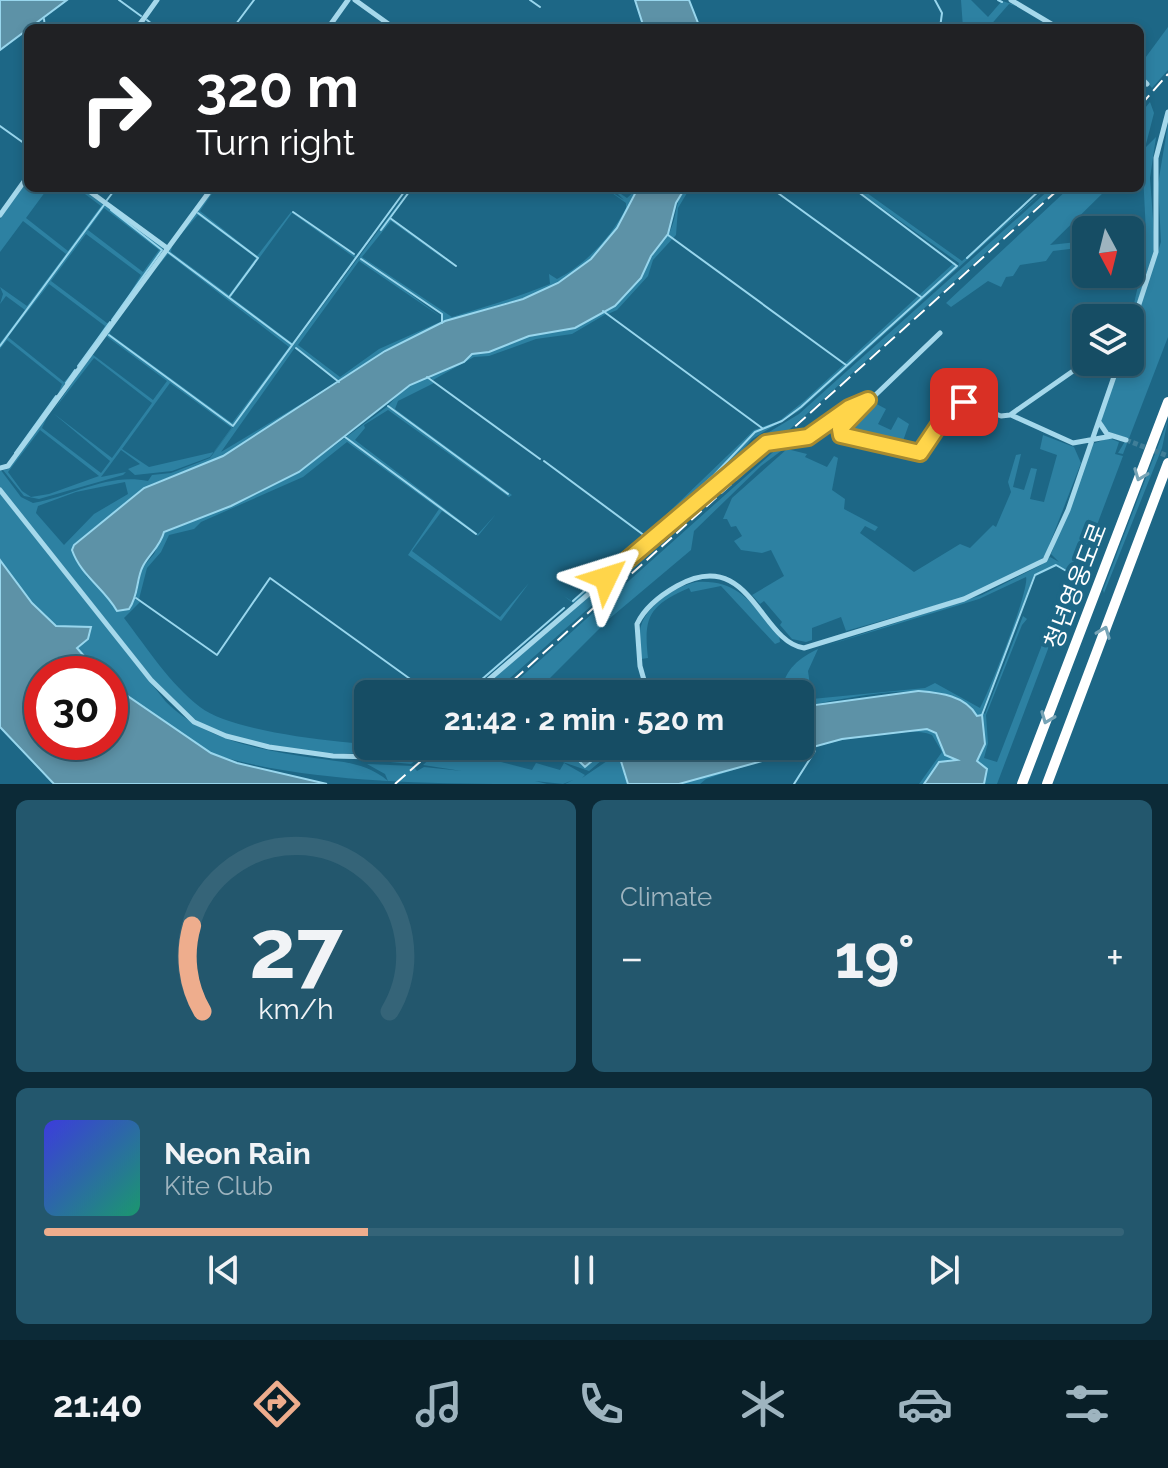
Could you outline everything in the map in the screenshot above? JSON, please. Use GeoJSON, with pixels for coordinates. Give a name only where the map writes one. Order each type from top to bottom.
{"type":"FeatureCollection","features":[{"type":"Feature","properties":{"kind":"highway","name":"청년영웅도로"},"geometry":{"type":"LineString","coordinates":[[1022,784],[1168,402]]}},
{"type":"Feature","properties":{"kind":"highway","name":"청년영웅도로"},"geometry":{"type":"LineString","coordinates":[[1047,784],[1168,463]]}},
{"type":"Feature","properties":{"kind":"street"},"geometry":{"type":"LineString","coordinates":[[140,24],[157,0]]}},
{"type":"Feature","properties":{"kind":"street"},"geometry":{"type":"LineString","coordinates":[[331,24],[348,0]]}},
{"type":"Feature","properties":{"kind":"street"},"geometry":{"type":"LineString","coordinates":[[355,0],[388,24]]}},
{"type":"Feature","properties":{"kind":"street"},"geometry":{"type":"LineString","coordinates":[[1011,0],[1051,24]]}},
{"type":"Feature","properties":{"kind":"street"},"geometry":{"type":"LineString","coordinates":[[1144,81],[1147,84]]}},
{"type":"Feature","properties":{"kind":"street"},"geometry":{"type":"LineString","coordinates":[[1137,304],[1156,252],[1156,158],[1168,112]]}},
{"type":"Feature","properties":{"kind":"street"},"geometry":{"type":"LineString","coordinates":[[0,215],[24,182]]}},
{"type":"Feature","properties":{"kind":"street"},"geometry":{"type":"LineString","coordinates":[[90,192],[167,248]]}},
{"type":"Feature","properties":{"kind":"street"},"geometry":{"type":"LineString","coordinates":[[0,468],[5,469],[14,459],[209,192]]}},
{"type":"Feature","properties":{"kind":"street"},"geometry":{"type":"LineString","coordinates":[[940,333],[868,400],[840,429],[841,435],[920,453],[957,403],[964,402],[1001,416],[1010,415],[1072,372]]}},
{"type":"Feature","properties":{"kind":"street"},"geometry":{"type":"LineString","coordinates":[[644,680],[637,624],[645,610],[676,587],[701,578],[734,584],[752,599],[791,644],[801,648],[979,594],[1045,560],[1054,545],[1114,376]]}},
{"type":"Feature","properties":{"kind":"street"},"geometry":{"type":"LineString","coordinates":[[488,680],[766,443],[808,437],[849,408],[868,400]]}},
{"type":"Feature","properties":{"kind":"street"},"geometry":{"type":"LineString","coordinates":[[1010,415],[1073,443],[1112,436]]}},
{"type":"Feature","properties":{"kind":"street"},"geometry":{"type":"LineString","coordinates":[[1099,420],[1103,431],[1126,440]]}},
{"type":"Feature","properties":{"kind":"street"},"geometry":{"type":"LineString","coordinates":[[1073,443],[1084,460]]}},
{"type":"Feature","properties":{"kind":"street"},"geometry":{"type":"LineString","coordinates":[[0,490],[151,680],[194,722],[226,736],[269,747],[354,756]]}},
{"type":"Feature","properties":{"kind":"shaded area"},"geometry":{"type":"Polygon","coordinates":[[[0,0],[67,0],[35,24],[24,24],[24,32],[0,50],[0,0]]]}},
{"type":"Feature","properties":{"kind":"shaded area"},"geometry":{"type":"Polygon","coordinates":[[[635,0],[689,0],[698,24],[643,24],[635,0]]]}},
{"type":"Feature","properties":{"kind":"shaded area"},"geometry":{"type":"Polygon","coordinates":[[[961,0],[971,0],[988,17],[1001,2],[999,0],[1027,9],[1009,4],[992,24],[963,24],[961,0]]]}},
{"type":"Feature","properties":{"kind":"shaded area"},"geometry":{"type":"Polygon","coordinates":[[[1168,27],[1168,70],[1152,88],[1144,79],[1144,60],[1168,27]]]}},
{"type":"Feature","properties":{"kind":"shaded area"},"geometry":{"type":"Polygon","coordinates":[[[1150,102],[1154,113],[1145,148],[1156,137],[1150,178],[1155,246],[1144,282],[1144,109],[1150,102]]]}},
{"type":"Feature","properties":{"kind":"shaded area"},"geometry":{"type":"Polygon","coordinates":[[[1168,124],[1168,337],[1123,454],[1118,453],[1127,438],[1106,431],[1101,419],[1115,376],[1144,376],[1144,304],[1141,304],[1161,242],[1158,184],[1168,124]]]}},
{"type":"Feature","properties":{"kind":"shaded area"},"geometry":{"type":"Polygon","coordinates":[[[24,186],[24,192],[45,192],[26,218],[68,251],[101,206],[82,192],[88,192],[163,248],[113,321],[141,275],[86,234],[51,281],[111,323],[80,366],[105,326],[49,284],[8,337],[64,382],[75,370],[58,394],[62,384],[7,340],[0,349],[0,343],[25,310],[6,296],[0,304],[3,294],[0,287],[27,306],[66,254],[23,221],[0,252],[0,219],[24,186]],[[104,208],[88,230],[143,272],[159,250],[104,208]]]}},
{"type":"Feature","properties":{"kind":"shaded area"},"geometry":{"type":"Polygon","coordinates":[[[210,192],[213,192],[200,211],[257,256],[291,212],[356,256],[405,192],[292,345],[355,258],[292,213],[231,297],[292,343],[291,347],[232,428],[170,383],[122,449],[149,467],[214,452],[210,457],[172,471],[135,475],[128,469],[140,464],[121,450],[101,477],[126,472],[123,475],[39,499],[24,496],[3,470],[8,469],[49,413],[42,428],[101,473],[110,461],[53,413],[112,458],[152,403],[94,358],[53,411],[92,354],[153,400],[167,381],[106,336],[111,327],[110,334],[232,423],[289,347],[168,254],[158,266],[172,245],[171,252],[229,295],[256,258],[198,215],[174,242],[210,192]],[[40,430],[8,472],[22,491],[31,497],[49,494],[99,476],[40,430]]]}},
{"type":"Feature","properties":{"kind":"shaded area"},"geometry":{"type":"Polygon","coordinates":[[[407,192],[380,231],[390,219],[456,268],[391,221],[362,257],[452,317],[550,284],[549,274],[557,279],[578,266],[597,249],[626,208],[626,203],[611,192],[624,200],[616,192],[627,198],[636,192],[617,228],[591,259],[558,284],[523,298],[445,321],[385,351],[339,381],[296,347],[221,452],[335,383],[223,456],[152,484],[80,541],[86,576],[109,597],[117,611],[129,609],[135,599],[140,602],[124,618],[169,677],[200,707],[218,717],[271,732],[354,743],[354,753],[301,752],[245,741],[219,732],[182,710],[160,688],[0,487],[0,469],[21,497],[33,503],[118,480],[148,481],[152,475],[171,473],[210,458],[407,192]],[[362,258],[441,317],[359,261],[298,345],[340,377],[379,349],[442,321],[442,314],[362,258]],[[125,482],[76,492],[38,506],[36,513],[64,545],[94,514],[128,494],[125,482]]]}},
{"type":"Feature","properties":{"kind":"shaded area"},"geometry":{"type":"Polygon","coordinates":[[[636,192],[683,192],[676,203],[668,234],[651,256],[641,278],[615,306],[575,328],[529,336],[489,352],[472,354],[464,362],[410,385],[299,472],[231,506],[164,532],[143,566],[129,609],[117,611],[76,559],[72,550],[74,545],[144,488],[223,456],[385,351],[445,321],[523,299],[558,283],[591,259],[617,228],[636,192]]]}},
{"type":"Feature","properties":{"kind":"shaded area"},"geometry":{"type":"Polygon","coordinates":[[[683,192],[688,192],[678,208],[676,235],[653,260],[648,276],[617,310],[608,314],[603,310],[626,294],[667,236],[683,192]]]}},
{"type":"Feature","properties":{"kind":"shaded area"},"geometry":{"type":"Polygon","coordinates":[[[860,192],[866,192],[962,261],[1043,192],[799,411],[752,439],[712,486],[576,602],[573,603],[564,596],[573,602],[671,513],[645,535],[754,430],[779,421],[804,401],[955,262],[956,266],[921,298],[958,266],[959,263],[860,192]]]}},
{"type":"Feature","properties":{"kind":"shaded area"},"geometry":{"type":"Polygon","coordinates":[[[1047,192],[1054,192],[780,438],[762,443],[722,477],[754,441],[799,414],[1047,192]]]}},
{"type":"Feature","properties":{"kind":"shaded area"},"geometry":{"type":"Polygon","coordinates":[[[1065,192],[1104,192],[1080,216],[1072,216],[1072,223],[1050,245],[1072,243],[1072,249],[1053,251],[1046,261],[1020,265],[1013,276],[1006,277],[1001,287],[988,281],[951,307],[946,303],[1065,192]]]}},
{"type":"Feature","properties":{"kind":"shaded area"},"geometry":{"type":"Polygon","coordinates":[[[1137,288],[1142,288],[1137,304],[1134,304],[1137,288]]]}},
{"type":"Feature","properties":{"kind":"shaded area"},"geometry":{"type":"Polygon","coordinates":[[[602,311],[606,314],[572,334],[536,339],[489,356],[474,357],[433,380],[429,376],[464,362],[472,354],[489,352],[529,336],[575,328],[602,311]]]}},
{"type":"Feature","properties":{"kind":"shaded area"},"geometry":{"type":"Polygon","coordinates":[[[426,377],[434,383],[398,401],[395,409],[512,495],[509,497],[388,410],[364,425],[365,428],[355,440],[478,534],[496,514],[478,536],[442,511],[412,551],[500,617],[529,583],[501,621],[408,555],[439,509],[347,442],[303,477],[201,522],[194,529],[169,535],[161,552],[147,568],[139,599],[136,597],[142,568],[154,554],[164,533],[231,506],[299,472],[388,406],[401,391],[426,377]]]}},
{"type":"Feature","properties":{"kind":"shaded area"},"geometry":{"type":"Polygon","coordinates":[[[871,401],[886,409],[878,424],[891,430],[898,417],[909,424],[903,441],[919,446],[929,423],[935,426],[925,447],[918,450],[845,433],[845,426],[871,401]]]}},
{"type":"Feature","properties":{"kind":"shaded area"},"geometry":{"type":"Polygon","coordinates":[[[1168,420],[1162,448],[1104,593],[1103,590],[1168,420]]]}},
{"type":"Feature","properties":{"kind":"shaded area"},"geometry":{"type":"Polygon","coordinates":[[[1043,435],[1074,447],[1081,463],[1045,556],[1039,561],[965,597],[846,631],[841,617],[812,628],[812,640],[806,642],[792,639],[764,601],[760,604],[752,595],[784,576],[771,550],[762,553],[741,550],[734,541],[742,536],[736,526],[731,527],[727,519],[723,519],[732,498],[787,449],[807,454],[805,457],[827,467],[834,456],[838,458],[832,490],[845,499],[844,509],[878,527],[875,531],[865,526],[860,533],[914,572],[960,544],[970,548],[993,525],[996,527],[1011,492],[1008,482],[1016,455],[1021,454],[1013,487],[1024,490],[1031,468],[1037,469],[1030,499],[1044,502],[1057,455],[1040,449],[1043,435]]]}},
{"type":"Feature","properties":{"kind":"shaded area"},"geometry":{"type":"Polygon","coordinates":[[[1109,438],[1119,442],[1115,454],[1123,456],[1086,554],[1078,566],[1069,566],[1077,568],[1085,557],[1077,576],[1055,565],[1034,575],[982,712],[985,714],[1023,616],[1027,619],[986,715],[988,743],[984,758],[997,762],[1047,632],[1051,641],[997,784],[984,784],[987,769],[977,761],[985,744],[982,726],[973,710],[958,699],[939,693],[915,691],[865,695],[814,704],[814,699],[925,688],[935,683],[980,708],[1016,620],[1026,577],[979,599],[825,646],[982,595],[1041,565],[1050,557],[1059,562],[1051,554],[1092,444],[1109,438]]]}},
{"type":"Feature","properties":{"kind":"shaded area"},"geometry":{"type":"Polygon","coordinates":[[[775,443],[508,680],[491,680],[764,446],[775,443]]]}},
{"type":"Feature","properties":{"kind":"shaded area"},"geometry":{"type":"Polygon","coordinates":[[[781,445],[789,445],[761,466],[694,531],[691,550],[609,619],[548,680],[518,680],[781,445]]]}},
{"type":"Feature","properties":{"kind":"shaded area"},"geometry":{"type":"Polygon","coordinates":[[[0,493],[166,702],[182,715],[235,742],[353,764],[371,770],[388,781],[288,771],[247,763],[210,753],[184,739],[128,698],[128,656],[85,656],[77,647],[87,626],[56,626],[32,603],[0,560],[0,493]]]}},
{"type":"Feature","properties":{"kind":"shaded area"},"geometry":{"type":"Polygon","coordinates":[[[0,560],[32,603],[56,626],[91,627],[88,639],[77,648],[84,656],[24,656],[24,752],[0,727],[0,560]]]}},
{"type":"Feature","properties":{"kind":"shaded area"},"geometry":{"type":"Polygon","coordinates":[[[696,582],[724,585],[744,596],[779,635],[780,642],[775,644],[721,586],[691,592],[689,588],[665,600],[652,614],[647,632],[648,658],[641,659],[640,630],[649,611],[671,592],[696,582]]]}},
{"type":"Feature","properties":{"kind":"shaded area"},"geometry":{"type":"Polygon","coordinates":[[[818,649],[808,671],[809,680],[785,680],[793,666],[818,649]]]}},
{"type":"Feature","properties":{"kind":"shaded area"},"geometry":{"type":"Polygon","coordinates":[[[918,691],[959,699],[977,716],[982,715],[985,744],[977,761],[987,769],[984,784],[924,784],[939,762],[957,760],[945,755],[936,733],[927,729],[842,739],[814,747],[814,705],[918,691]]]}},
{"type":"Feature","properties":{"kind":"shaded area"},"geometry":{"type":"Polygon","coordinates":[[[128,696],[211,753],[237,763],[327,784],[54,784],[31,760],[128,760],[128,696]]]}},
{"type":"Feature","properties":{"kind":"shaded area"},"geometry":{"type":"Polygon","coordinates":[[[933,730],[945,751],[960,760],[929,777],[924,784],[919,784],[942,752],[932,735],[899,732],[933,730]]]}},
{"type":"Feature","properties":{"kind":"shaded area"},"geometry":{"type":"Polygon","coordinates":[[[370,760],[416,760],[411,764],[370,760]]]}},
{"type":"Feature","properties":{"kind":"shaded area"},"geometry":{"type":"Polygon","coordinates":[[[429,760],[464,760],[501,762],[532,770],[536,763],[560,770],[564,763],[585,775],[582,778],[609,760],[639,760],[624,775],[628,784],[565,784],[573,780],[563,784],[535,781],[547,784],[388,781],[385,774],[367,764],[413,766],[417,771],[424,767],[462,771],[423,765],[429,760]]]}},
{"type":"Feature","properties":{"kind":"shaded area"},"geometry":{"type":"Polygon","coordinates":[[[557,760],[602,760],[589,771],[557,760]]]}},
{"type":"Feature","properties":{"kind":"shaded area"},"geometry":{"type":"Polygon","coordinates":[[[578,760],[593,760],[585,767],[578,760]]]}},
{"type":"Feature","properties":{"kind":"shaded area"},"geometry":{"type":"Polygon","coordinates":[[[621,760],[766,760],[679,784],[628,784],[621,760]]]}},
{"type":"Feature","properties":{"kind":"shaded area"},"geometry":{"type":"Polygon","coordinates":[[[768,760],[706,779],[700,784],[679,784],[768,760]]]}},
{"type":"Feature","properties":{"kind":"waterway"},"geometry":{"type":"LineString","coordinates":[[119,0],[141,16]]}},
{"type":"Feature","properties":{"kind":"waterway"},"geometry":{"type":"LineString","coordinates":[[236,24],[254,0]]}},
{"type":"Feature","properties":{"kind":"waterway"},"geometry":{"type":"LineString","coordinates":[[530,0],[540,7]]}},
{"type":"Feature","properties":{"kind":"waterway"},"geometry":{"type":"LineString","coordinates":[[935,0],[942,13],[941,24]]}},
{"type":"Feature","properties":{"kind":"waterway"},"geometry":{"type":"LineString","coordinates":[[998,0],[1002,2]]}},
{"type":"Feature","properties":{"kind":"waterway"},"geometry":{"type":"LineString","coordinates":[[44,19],[45,24]]}},
{"type":"Feature","properties":{"kind":"waterway"},"geometry":{"type":"LineString","coordinates":[[147,20],[152,24]]}},
{"type":"Feature","properties":{"kind":"waterway"},"geometry":{"type":"LineString","coordinates":[[0,126],[24,143]]}},
{"type":"Feature","properties":{"kind":"waterway"},"geometry":{"type":"LineString","coordinates":[[107,200],[113,192]]}},
{"type":"Feature","properties":{"kind":"waterway"},"geometry":{"type":"LineString","coordinates":[[109,335],[233,426],[404,192]]}},
{"type":"Feature","properties":{"kind":"waterway"},"geometry":{"type":"LineString","coordinates":[[381,230],[409,192]]}},
{"type":"Feature","properties":{"kind":"waterway"},"geometry":{"type":"LineString","coordinates":[[777,192],[921,297]]}},
{"type":"Feature","properties":{"kind":"waterway"},"geometry":{"type":"LineString","coordinates":[[573,601],[714,475],[755,432],[782,421],[801,407],[957,266],[858,192]]}},
{"type":"Feature","properties":{"kind":"waterway"},"geometry":{"type":"LineString","coordinates":[[967,258],[1038,192]]}},
{"type":"Feature","properties":{"kind":"waterway"},"geometry":{"type":"LineString","coordinates":[[0,346],[104,205]]}},
{"type":"Feature","properties":{"kind":"waterway"},"geometry":{"type":"LineString","coordinates":[[111,210],[162,250],[112,320]]}},
{"type":"Feature","properties":{"kind":"waterway"},"geometry":{"type":"LineString","coordinates":[[293,212],[354,254]]}},
{"type":"Feature","properties":{"kind":"waterway"},"geometry":{"type":"LineString","coordinates":[[198,213],[258,258],[230,296]]}},
{"type":"Feature","properties":{"kind":"waterway"},"geometry":{"type":"LineString","coordinates":[[390,218],[456,266]]}},
{"type":"Feature","properties":{"kind":"waterway"},"geometry":{"type":"LineString","coordinates":[[668,235],[846,365]]}},
{"type":"Feature","properties":{"kind":"waterway"},"geometry":{"type":"LineString","coordinates":[[168,252],[291,344]]}},
{"type":"Feature","properties":{"kind":"waterway"},"geometry":{"type":"LineString","coordinates":[[361,259],[442,314],[442,323]]}},
{"type":"Feature","properties":{"kind":"waterway"},"geometry":{"type":"LineString","coordinates":[[603,311],[762,428]]}},
{"type":"Feature","properties":{"kind":"waterway"},"geometry":{"type":"LineString","coordinates":[[78,366],[110,322]]}},
{"type":"Feature","properties":{"kind":"waterway"},"geometry":{"type":"LineString","coordinates":[[296,348],[339,382]]}},
{"type":"Feature","properties":{"kind":"waterway"},"geometry":{"type":"LineString","coordinates":[[66,383],[75,370]]}},
{"type":"Feature","properties":{"kind":"waterway"},"geometry":{"type":"LineString","coordinates":[[427,377],[540,459]]}},
{"type":"Feature","properties":{"kind":"waterway"},"geometry":{"type":"LineString","coordinates":[[15,453],[56,396]]}},
{"type":"Feature","properties":{"kind":"waterway"},"geometry":{"type":"LineString","coordinates":[[388,406],[508,494]]}},
{"type":"Feature","properties":{"kind":"waterway"},"geometry":{"type":"LineString","coordinates":[[345,437],[476,534]]}},
{"type":"Feature","properties":{"kind":"waterway"},"geometry":{"type":"LineString","coordinates":[[544,461],[645,536]]}},
{"type":"Feature","properties":{"kind":"waterway"},"geometry":{"type":"LineString","coordinates":[[982,715],[1035,575],[1056,565],[1075,576]]}},
{"type":"Feature","properties":{"kind":"waterway"},"geometry":{"type":"LineString","coordinates":[[136,598],[217,655],[270,578],[412,680]]}},
{"type":"Feature","properties":{"kind":"waterway"},"geometry":{"type":"LineString","coordinates":[[481,680],[564,608]]}},
{"type":"Feature","properties":{"kind":"waterway"},"geometry":{"type":"LineString","coordinates":[[794,784],[815,751]]}},
{"type":"Feature","properties":{"kind":"tunnel"},"geometry":{"type":"LineString","coordinates":[[1126,440],[1168,456]]}},
{"type":"Feature","properties":{"kind":"railway"},"geometry":{"type":"LineString","coordinates":[[1144,101],[1168,74]]}},
{"type":"Feature","properties":{"kind":"railway"},"geometry":{"type":"LineString","coordinates":[[514,680],[1056,192]]}},
{"type":"Feature","properties":{"kind":"railway"},"geometry":{"type":"LineString","coordinates":[[395,784],[422,760]]}},
{"type":"Feature","properties":{"kind":"route"},"geometry":{"type":"LineString","coordinates":[[606,578],[766,443],[801,440],[859,402],[868,400],[840,429],[841,435],[920,453],[928,446],[951,407],[964,402]]}}]}
